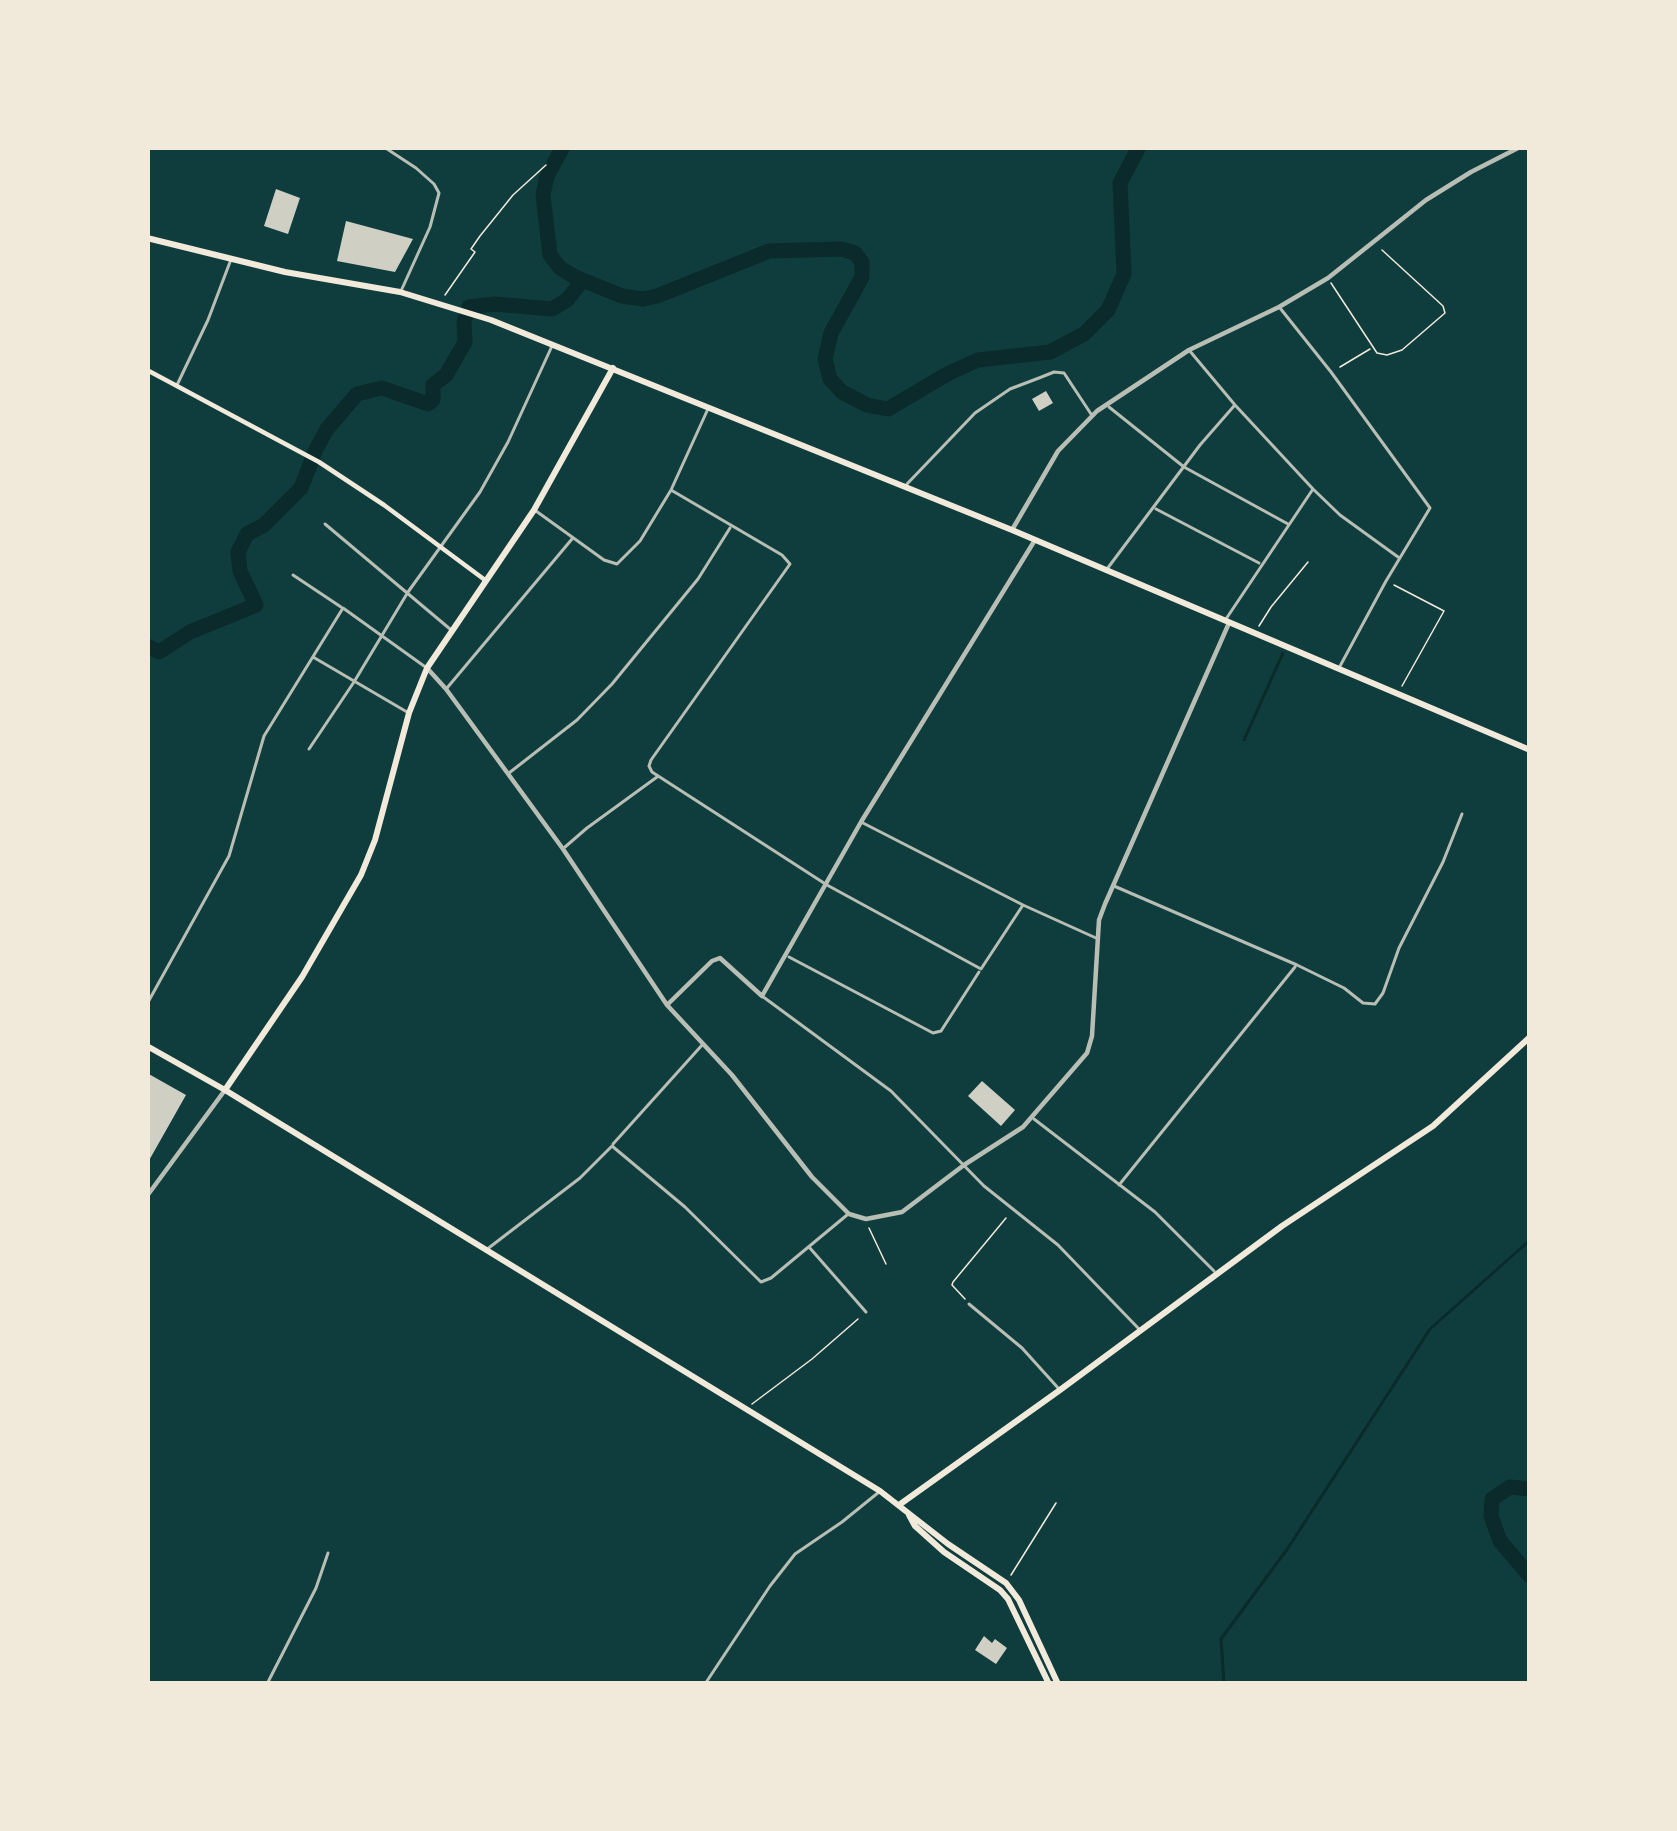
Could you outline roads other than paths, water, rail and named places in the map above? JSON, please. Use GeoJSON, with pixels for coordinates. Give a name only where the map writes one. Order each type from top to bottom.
{"type":"FeatureCollection","features":[{"type":"Feature","properties":{"kind":"main road"},"geometry":{"type":"LineString","coordinates":[[147,238],[231,260],[400,292],[491,320],[1012,530],[1530,750]]}},
{"type":"Feature","properties":{"kind":"main road"},"geometry":{"type":"LineString","coordinates":[[225,1090],[302,977],[361,875],[376,840],[409,713],[427,668],[534,509],[613,368]]}},
{"type":"Feature","properties":{"kind":"main road"},"geometry":{"type":"LineString","coordinates":[[147,370],[320,462],[485,580]]}},
{"type":"Feature","properties":{"kind":"main road"},"geometry":{"type":"LineString","coordinates":[[899,1504],[1282,1226],[1433,1126],[1530,1037]]}},
{"type":"Feature","properties":{"kind":"main road"},"geometry":{"type":"LineString","coordinates":[[147,1046],[899,1504],[1006,1583],[1054,1684]]}},
{"type":"Feature","properties":{"kind":"main road"},"geometry":{"type":"LineString","coordinates":[[908,1512],[915,1526],[944,1552],[1011,1596]]}},
{"type":"Feature","properties":{"kind":"street"},"geometry":{"type":"LineString","coordinates":[[384,147],[416,168],[439,194],[430,227],[400,292]]}},
{"type":"Feature","properties":{"kind":"street"},"geometry":{"type":"LineString","coordinates":[[1012,530],[1058,451],[1107,404],[1189,350],[1328,278],[1426,200],[1520,147]]}},
{"type":"Feature","properties":{"kind":"street"},"geometry":{"type":"LineString","coordinates":[[177,387],[231,260]]}},
{"type":"Feature","properties":{"kind":"street"},"geometry":{"type":"LineString","coordinates":[[1279,307],[1430,508],[1338,670]]}},
{"type":"Feature","properties":{"kind":"street"},"geometry":{"type":"LineString","coordinates":[[309,748],[408,592],[490,476],[553,345]]}},
{"type":"Feature","properties":{"kind":"street"},"geometry":{"type":"LineString","coordinates":[[1189,350],[1312,489],[1399,558]]}},
{"type":"Feature","properties":{"kind":"street"},"geometry":{"type":"LineString","coordinates":[[905,486],[990,401],[1054,372],[1066,375],[1092,416]]}},
{"type":"Feature","properties":{"kind":"street"},"geometry":{"type":"LineString","coordinates":[[1107,404],[1184,467],[1288,524]]}},
{"type":"Feature","properties":{"kind":"street"},"geometry":{"type":"LineString","coordinates":[[1106,570],[1234,405]]}},
{"type":"Feature","properties":{"kind":"street"},"geometry":{"type":"LineString","coordinates":[[534,509],[616,564],[640,541],[671,490],[708,407]]}},
{"type":"Feature","properties":{"kind":"street"},"geometry":{"type":"LineString","coordinates":[[292,575],[427,668],[446,689],[563,849],[667,1005],[745,1090],[790,1152],[849,1214],[866,1219],[902,1212],[1033,1118],[1089,1047],[1099,920],[1112,885],[1227,622],[1312,489]]}},
{"type":"Feature","properties":{"kind":"street"},"geometry":{"type":"LineString","coordinates":[[671,490],[790,564],[650,769],[826,885],[981,969]]}},
{"type":"Feature","properties":{"kind":"street"},"geometry":{"type":"LineString","coordinates":[[1153,507],[1261,564]]}},
{"type":"Feature","properties":{"kind":"street"},"geometry":{"type":"LineString","coordinates":[[325,524],[452,630]]}},
{"type":"Feature","properties":{"kind":"street"},"geometry":{"type":"LineString","coordinates":[[508,774],[577,720],[612,684],[698,579],[731,526]]}},
{"type":"Feature","properties":{"kind":"street"},"geometry":{"type":"LineString","coordinates":[[446,689],[574,537]]}},
{"type":"Feature","properties":{"kind":"street"},"geometry":{"type":"LineString","coordinates":[[762,996],[861,822],[1035,540]]}},
{"type":"Feature","properties":{"kind":"street"},"geometry":{"type":"LineString","coordinates":[[147,1004],[229,856],[261,742],[343,608]]}},
{"type":"Feature","properties":{"kind":"street"},"geometry":{"type":"LineString","coordinates":[[313,658],[409,713]]}},
{"type":"Feature","properties":{"kind":"street"},"geometry":{"type":"LineString","coordinates":[[563,849],[659,776]]}},
{"type":"Feature","properties":{"kind":"street"},"geometry":{"type":"LineString","coordinates":[[1112,885],[1297,965],[1364,1003],[1378,1002],[1462,814]]}},
{"type":"Feature","properties":{"kind":"street"},"geometry":{"type":"LineString","coordinates":[[861,822],[1098,939]]}},
{"type":"Feature","properties":{"kind":"street"},"geometry":{"type":"LineString","coordinates":[[787,956],[933,1034],[941,1030],[1023,905]]}},
{"type":"Feature","properties":{"kind":"street"},"geometry":{"type":"LineString","coordinates":[[667,1005],[720,958],[762,996],[891,1091],[964,1165],[1058,1245],[1140,1331]]}},
{"type":"Feature","properties":{"kind":"street"},"geometry":{"type":"LineString","coordinates":[[1119,1185],[1297,965]]}},
{"type":"Feature","properties":{"kind":"street"},"geometry":{"type":"LineString","coordinates":[[484,1250],[568,1189],[704,1043]]}},
{"type":"Feature","properties":{"kind":"street"},"geometry":{"type":"LineString","coordinates":[[147,1196],[225,1090]]}},
{"type":"Feature","properties":{"kind":"street"},"geometry":{"type":"LineString","coordinates":[[1033,1118],[1155,1212],[1218,1275]]}},
{"type":"Feature","properties":{"kind":"street"},"geometry":{"type":"LineString","coordinates":[[612,1146],[761,1282],[849,1214]]}},
{"type":"Feature","properties":{"kind":"street"},"geometry":{"type":"LineString","coordinates":[[808,1245],[866,1312]]}},
{"type":"Feature","properties":{"kind":"street"},"geometry":{"type":"LineString","coordinates":[[970,1304],[1035,1360],[1060,1390]]}},
{"type":"Feature","properties":{"kind":"street"},"geometry":{"type":"LineString","coordinates":[[705,1684],[795,1553],[880,1491]]}},
{"type":"Feature","properties":{"kind":"street"},"geometry":{"type":"LineString","coordinates":[[267,1684],[316,1588],[328,1553]]}},
{"type":"Feature","properties":{"kind":"waterway"},"geometry":{"type":"LineString","coordinates":[[563,147],[547,176],[543,195],[550,255],[575,277],[622,296],[657,296],[769,251],[841,249],[855,253],[862,262],[862,277],[831,333],[825,359],[830,379],[842,392],[888,409],[978,360],[1050,352],[1084,334],[1108,310],[1124,274],[1120,183],[1139,147]]}},
{"type":"Feature","properties":{"kind":"waterway"},"geometry":{"type":"LineString","coordinates":[[147,646],[159,652],[190,632],[256,605],[240,571],[238,552],[247,534],[264,525],[301,488],[327,429],[357,394],[382,388],[428,404],[433,400],[433,385],[446,375],[465,342],[469,307],[495,304],[552,309],[567,300],[582,281]]}},
{"type":"Feature","properties":{"kind":"waterway"},"geometry":{"type":"LineString","coordinates":[[1244,740],[1283,653]]}},
{"type":"Feature","properties":{"kind":"waterway"},"geometry":{"type":"LineString","coordinates":[[1224,1684],[1221,1639],[1288,1548],[1430,1329],[1530,1240]]}},
{"type":"Feature","properties":{"kind":"waterway"},"geometry":{"type":"LineString","coordinates":[[1530,1489],[1510,1487],[1492,1499],[1491,1516],[1500,1541],[1530,1576]]}}]}
